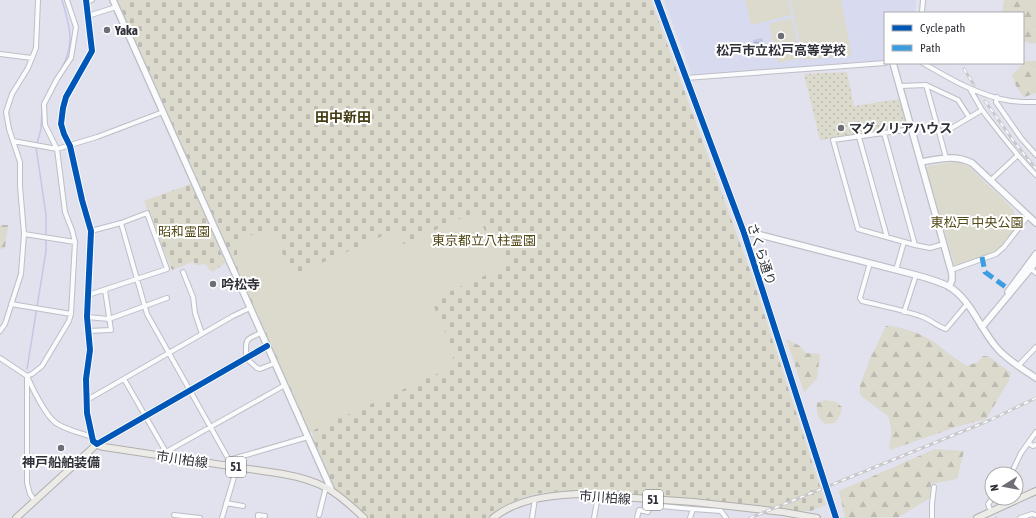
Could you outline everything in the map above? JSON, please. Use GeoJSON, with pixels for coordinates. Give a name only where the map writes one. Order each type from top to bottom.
{"type":"FeatureCollection","features":[{"type":"Feature","properties":{"kind":"main road"},"geometry":{"type":"LineString","coordinates":[[16,518],[97,444]]}},
{"type":"Feature","properties":{"kind":"main road","name":"市川柏線"},"geometry":{"type":"LineString","coordinates":[[97,444],[104,447],[227,462],[238,467],[293,476],[316,482],[329,488],[342,497],[364,518]]}},
{"type":"Feature","properties":{"kind":"main road"},"geometry":{"type":"LineString","coordinates":[[977,518],[1036,491]]}},
{"type":"Feature","properties":{"kind":"main road","name":"市川柏線"},"geometry":{"type":"LineString","coordinates":[[493,518],[513,505],[535,499],[576,494],[649,502],[701,503],[813,518]]}},
{"type":"Feature","properties":{"kind":"street"},"geometry":{"type":"LineString","coordinates":[[0,330],[5,324],[21,274],[24,234],[20,186],[20,162],[7,118],[8,105],[32,58],[37,38],[38,0]]}},
{"type":"Feature","properties":{"kind":"street"},"geometry":{"type":"LineString","coordinates":[[28,376],[44,362],[67,325],[71,314],[75,242],[65,212],[57,149],[44,125],[44,104],[57,79],[71,58],[76,27],[67,0]]}},
{"type":"Feature","properties":{"kind":"street"},"geometry":{"type":"LineString","coordinates":[[92,0],[87,1],[92,51],[66,97],[61,118],[64,134],[70,146],[82,200],[92,231],[87,317],[90,350],[86,380],[88,413],[94,441],[97,444],[267,346]]}},
{"type":"Feature","properties":{"kind":"street"},"geometry":{"type":"LineString","coordinates":[[113,0],[285,385],[329,488],[319,515]]}},
{"type":"Feature","properties":{"kind":"street","name":"さくら通り"},"geometry":{"type":"LineString","coordinates":[[657,0],[744,233],[836,518]]}},
{"type":"Feature","properties":{"kind":"street"},"geometry":{"type":"LineString","coordinates":[[922,12],[923,0]]}},
{"type":"Feature","properties":{"kind":"street"},"geometry":{"type":"LineString","coordinates":[[88,16],[116,7]]}},
{"type":"Feature","properties":{"kind":"street"},"geometry":{"type":"LineString","coordinates":[[0,54],[32,58]]}},
{"type":"Feature","properties":{"kind":"street"},"geometry":{"type":"LineString","coordinates":[[686,78],[884,63]]}},
{"type":"Feature","properties":{"kind":"street"},"geometry":{"type":"LineString","coordinates":[[893,64],[951,270],[952,277],[949,287]]}},
{"type":"Feature","properties":{"kind":"street"},"geometry":{"type":"LineString","coordinates":[[925,64],[970,88],[996,97],[1010,101],[1036,102]]}},
{"type":"Feature","properties":{"kind":"street"},"geometry":{"type":"LineString","coordinates":[[900,86],[926,85],[958,100],[969,116]]}},
{"type":"Feature","properties":{"kind":"street"},"geometry":{"type":"LineString","coordinates":[[926,85],[946,158]]}},
{"type":"Feature","properties":{"kind":"street"},"geometry":{"type":"LineString","coordinates":[[970,88],[982,110],[1036,175]]}},
{"type":"Feature","properties":{"kind":"street"},"geometry":{"type":"LineString","coordinates":[[996,97],[996,102],[1021,138],[1036,155]]}},
{"type":"Feature","properties":{"kind":"street"},"geometry":{"type":"LineString","coordinates":[[939,132],[950,128],[982,110]]}},
{"type":"Feature","properties":{"kind":"street"},"geometry":{"type":"LineString","coordinates":[[13,141],[57,149],[70,146],[163,112]]}},
{"type":"Feature","properties":{"kind":"street"},"geometry":{"type":"LineString","coordinates":[[912,129],[833,140],[858,230],[930,248],[944,244]]}},
{"type":"Feature","properties":{"kind":"street"},"geometry":{"type":"LineString","coordinates":[[884,133],[916,245]]}},
{"type":"Feature","properties":{"kind":"street"},"geometry":{"type":"LineString","coordinates":[[859,137],[887,237]]}},
{"type":"Feature","properties":{"kind":"street"},"geometry":{"type":"LineString","coordinates":[[991,180],[1018,155]]}},
{"type":"Feature","properties":{"kind":"street"},"geometry":{"type":"LineString","coordinates":[[921,162],[946,158],[958,158],[972,163],[1036,223]]}},
{"type":"Feature","properties":{"kind":"street"},"geometry":{"type":"LineString","coordinates":[[88,295],[167,269],[147,213],[121,223],[92,231]]}},
{"type":"Feature","properties":{"kind":"street"},"geometry":{"type":"LineString","coordinates":[[951,270],[996,254],[1004,247],[1028,216]]}},
{"type":"Feature","properties":{"kind":"street"},"geometry":{"type":"LineString","coordinates":[[121,223],[147,314],[211,426],[227,462],[308,438]]}},
{"type":"Feature","properties":{"kind":"street"},"geometry":{"type":"LineString","coordinates":[[744,233],[753,233],[935,280],[949,287],[967,304],[996,348],[1036,378]]}},
{"type":"Feature","properties":{"kind":"street"},"geometry":{"type":"LineString","coordinates":[[24,234],[75,242]]}},
{"type":"Feature","properties":{"kind":"street"},"geometry":{"type":"LineString","coordinates":[[896,270],[904,242]]}},
{"type":"Feature","properties":{"kind":"street"},"geometry":{"type":"LineString","coordinates":[[982,327],[1002,302],[1013,284],[1036,254]]}},
{"type":"Feature","properties":{"kind":"street"},"geometry":{"type":"LineString","coordinates":[[1002,302],[1034,271],[1036,262]]}},
{"type":"Feature","properties":{"kind":"street"},"geometry":{"type":"LineString","coordinates":[[870,263],[860,298],[862,301],[924,317],[944,329],[946,329],[967,304]]}},
{"type":"Feature","properties":{"kind":"street"},"geometry":{"type":"LineString","coordinates":[[184,272],[193,296],[195,312],[202,334]]}},
{"type":"Feature","properties":{"kind":"street"},"geometry":{"type":"LineString","coordinates":[[904,312],[916,275]]}},
{"type":"Feature","properties":{"kind":"street"},"geometry":{"type":"LineString","coordinates":[[88,331],[111,330],[105,290]]}},
{"type":"Feature","properties":{"kind":"street"},"geometry":{"type":"LineString","coordinates":[[87,317],[109,319],[167,298]]}},
{"type":"Feature","properties":{"kind":"street"},"geometry":{"type":"LineString","coordinates":[[11,304],[71,314]]}},
{"type":"Feature","properties":{"kind":"street"},"geometry":{"type":"LineString","coordinates":[[87,400],[250,308]]}},
{"type":"Feature","properties":{"kind":"street"},"geometry":{"type":"LineString","coordinates":[[261,333],[247,339],[246,358],[260,370],[275,363]]}},
{"type":"Feature","properties":{"kind":"street"},"geometry":{"type":"LineString","coordinates":[[1018,366],[1036,347]]}},
{"type":"Feature","properties":{"kind":"street"},"geometry":{"type":"LineString","coordinates":[[0,358],[28,376],[47,415],[52,420],[63,427],[92,437]]}},
{"type":"Feature","properties":{"kind":"street"},"geometry":{"type":"LineString","coordinates":[[28,376],[27,483],[30,494],[35,501]]}},
{"type":"Feature","properties":{"kind":"street"},"geometry":{"type":"LineString","coordinates":[[124,379],[164,454],[285,385]]}},
{"type":"Feature","properties":{"kind":"street"},"geometry":{"type":"LineString","coordinates":[[1015,466],[1021,452],[1036,432]]}},
{"type":"Feature","properties":{"kind":"street"},"geometry":{"type":"LineString","coordinates":[[1028,443],[1033,446],[1036,445]]}},
{"type":"Feature","properties":{"kind":"street"},"geometry":{"type":"LineString","coordinates":[[222,518],[238,467]]}},
{"type":"Feature","properties":{"kind":"street"},"geometry":{"type":"LineString","coordinates":[[932,518],[934,487]]}},
{"type":"Feature","properties":{"kind":"street"},"geometry":{"type":"LineString","coordinates":[[594,518],[598,496]]}},
{"type":"Feature","properties":{"kind":"street"},"geometry":{"type":"LineString","coordinates":[[532,518],[535,499]]}},
{"type":"Feature","properties":{"kind":"street"},"geometry":{"type":"LineString","coordinates":[[637,518],[639,510],[648,512],[649,502],[693,509],[720,511],[726,518]]}},
{"type":"Feature","properties":{"kind":"street"},"geometry":{"type":"LineString","coordinates":[[226,503],[243,506]]}},
{"type":"Feature","properties":{"kind":"street"},"geometry":{"type":"LineString","coordinates":[[988,506],[990,512]]}},
{"type":"Feature","properties":{"kind":"street"},"geometry":{"type":"LineString","coordinates":[[690,518],[693,509]]}},
{"type":"Feature","properties":{"kind":"street"},"geometry":{"type":"LineString","coordinates":[[258,518],[258,514],[265,516]]}},
{"type":"Feature","properties":{"kind":"street"},"geometry":{"type":"LineString","coordinates":[[174,515],[200,518]]}},
{"type":"Feature","properties":{"kind":"street"},"geometry":{"type":"LineString","coordinates":[[1020,518],[1033,516]]}},
{"type":"Feature","properties":{"kind":"shaded area","name":"松戸市立松戸高等学校"},"geometry":{"type":"Polygon","coordinates":[[[664,0],[916,0],[915,12],[884,12],[884,60],[692,75],[664,0]]]}},
{"type":"Feature","properties":{"kind":"shaded area"},"geometry":{"type":"Polygon","coordinates":[[[762,38],[766,54],[756,56],[753,40],[762,38]]]}},
{"type":"Feature","properties":{"kind":"green space","name":"東京都立八柱霊園"},"geometry":{"type":"Polygon","coordinates":[[[116,0],[651,0],[751,273],[826,505],[811,511],[796,511],[737,503],[563,491],[539,493],[519,499],[508,504],[487,518],[369,518],[333,487],[312,442],[312,434],[307,430],[116,0]]]}},
{"type":"Feature","properties":{"kind":"green space"},"geometry":{"type":"Polygon","coordinates":[[[745,0],[788,0],[792,15],[751,25],[745,0]]]}},
{"type":"Feature","properties":{"kind":"green space"},"geometry":{"type":"Polygon","coordinates":[[[790,0],[841,0],[852,55],[804,60],[790,0]]]}},
{"type":"Feature","properties":{"kind":"green space"},"geometry":{"type":"Polygon","coordinates":[[[1004,0],[1036,0],[1036,43],[1033,44],[1024,41],[1024,12],[1002,12],[1004,0]]]}},
{"type":"Feature","properties":{"kind":"green space"},"geometry":{"type":"Polygon","coordinates":[[[792,18],[801,58],[778,63],[769,24],[792,18]]]}},
{"type":"Feature","properties":{"kind":"green space"},"geometry":{"type":"Polygon","coordinates":[[[1026,61],[1036,61],[1036,93],[1024,97],[1016,86],[1012,75],[1026,61]]]}},
{"type":"Feature","properties":{"kind":"green space"},"geometry":{"type":"Polygon","coordinates":[[[847,72],[854,106],[900,99],[907,125],[905,128],[820,140],[804,74],[847,72]]]}},
{"type":"Feature","properties":{"kind":"green space","name":"東松戸 中央公園"},"geometry":{"type":"Polygon","coordinates":[[[954,162],[968,166],[1004,200],[1013,209],[1018,225],[1002,246],[995,252],[955,267],[926,168],[928,166],[954,162]]]}},
{"type":"Feature","properties":{"kind":"green space","name":"昭和霊園"},"geometry":{"type":"Polygon","coordinates":[[[193,183],[225,263],[212,272],[205,264],[196,265],[193,262],[172,270],[144,201],[193,183]]]}},
{"type":"Feature","properties":{"kind":"green space"},"geometry":{"type":"Polygon","coordinates":[[[476,212],[490,241],[506,266],[431,300],[455,354],[450,368],[314,430],[308,427],[237,266],[237,245],[240,240],[271,227],[288,266],[299,273],[396,230],[403,244],[476,212]]]}},
{"type":"Feature","properties":{"kind":"green space"},"geometry":{"type":"Polygon","coordinates":[[[0,225],[8,225],[5,248],[0,249],[0,225]]]}},
{"type":"Feature","properties":{"kind":"green space"},"geometry":{"type":"Polygon","coordinates":[[[886,326],[915,332],[926,337],[967,366],[978,362],[983,356],[988,356],[1011,373],[1008,382],[986,419],[959,426],[890,450],[889,445],[891,432],[888,416],[860,395],[860,385],[869,361],[886,326]]]}},
{"type":"Feature","properties":{"kind":"green space"},"geometry":{"type":"Polygon","coordinates":[[[786,339],[800,346],[806,353],[820,354],[817,379],[804,392],[786,339]]]}},
{"type":"Feature","properties":{"kind":"green space"},"geometry":{"type":"Polygon","coordinates":[[[825,400],[836,402],[842,407],[840,415],[835,423],[825,424],[818,415],[817,403],[825,400]]]}},
{"type":"Feature","properties":{"kind":"green space"},"geometry":{"type":"Polygon","coordinates":[[[935,449],[964,451],[957,479],[931,484],[930,498],[899,517],[845,518],[839,491],[935,449]]]}},
{"type":"Feature","properties":{"kind":"waterway"},"geometry":{"type":"LineString","coordinates":[[60,71],[65,61],[70,44],[69,28],[62,0]]}},
{"type":"Feature","properties":{"kind":"waterway"},"geometry":{"type":"LineString","coordinates":[[43,102],[50,88]]}},
{"type":"Feature","properties":{"kind":"waterway"},"geometry":{"type":"LineString","coordinates":[[27,369],[46,251],[46,215],[36,147],[41,129],[42,110]]}},
{"type":"Feature","properties":{"kind":"railway"},"geometry":{"type":"LineString","coordinates":[[964,69],[974,85]]}},
{"type":"Feature","properties":{"kind":"railway"},"geometry":{"type":"LineString","coordinates":[[985,101],[1036,169]]}},
{"type":"Feature","properties":{"kind":"railway"},"geometry":{"type":"LineString","coordinates":[[750,518],[988,421],[1036,398]]}},
{"type":"Feature","properties":{"kind":"marked path"},"geometry":{"type":"LineString","coordinates":[[982,257],[985,272],[1007,288]]}},
{"type":"Feature","properties":{"kind":"cycle path"},"geometry":{"type":"LineString","coordinates":[[86,0],[92,51],[66,97],[61,124],[70,146],[82,200],[91,231],[87,317],[90,350],[86,379],[87,413],[93,441],[97,444],[267,346]]}},
{"type":"Feature","properties":{"kind":"cycle path"},"geometry":{"type":"LineString","coordinates":[[657,0],[744,233],[836,518]]}},
{"type":"Feature","properties":{"kind":"place","name":"Yaka"},"geometry":{"type":"Point","coordinates":[107,30]}},
{"type":"Feature","properties":{"kind":"place","name":"松戸市立松戸高等学校"},"geometry":{"type":"Point","coordinates":[781,36]}},
{"type":"Feature","properties":{"kind":"place","name":"マグノリアハウス"},"geometry":{"type":"Point","coordinates":[841,128]}},
{"type":"Feature","properties":{"kind":"place","name":"吟松寺"},"geometry":{"type":"Point","coordinates":[213,284]}},
{"type":"Feature","properties":{"kind":"place","name":"神戸船舶装備"},"geometry":{"type":"Point","coordinates":[61,448]}},
{"type":"Feature","properties":{"kind":"district","name":"田中新田"},"geometry":{"type":"Point","coordinates":[343,117]}}]}
